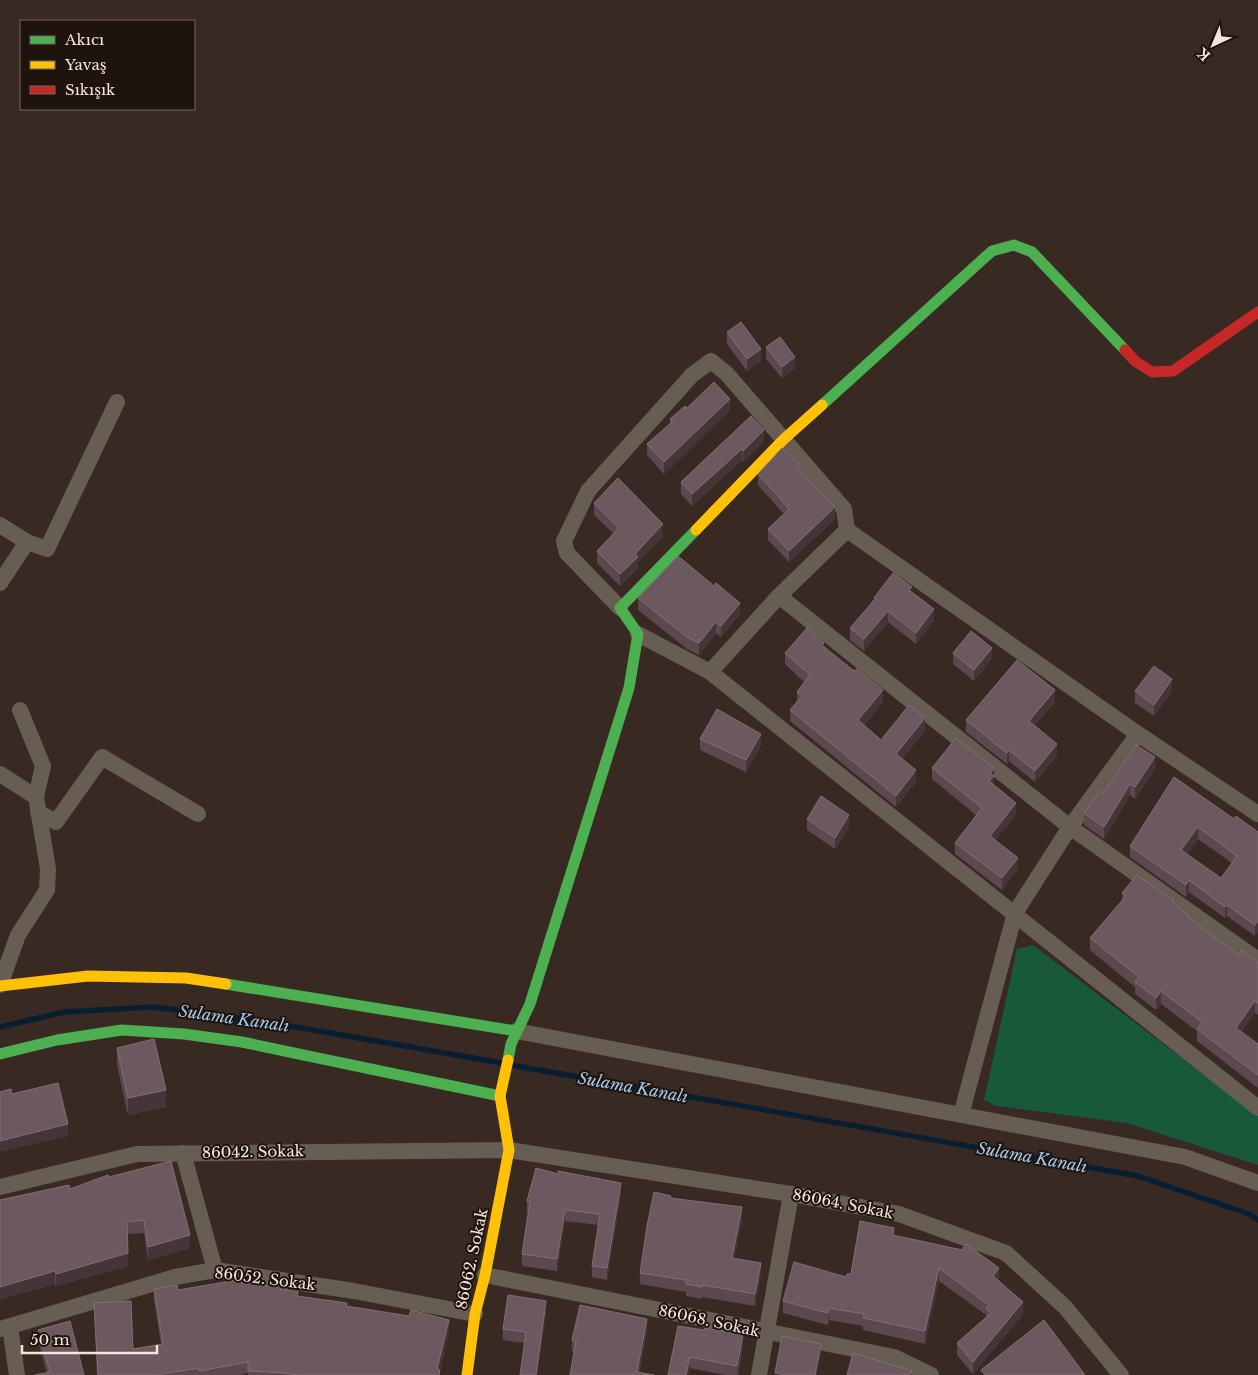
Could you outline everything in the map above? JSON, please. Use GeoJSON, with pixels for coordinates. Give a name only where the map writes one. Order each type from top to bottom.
{"type":"FeatureCollection","features":[{"type":"Feature","properties":{"kind":"main road"},"geometry":{"type":"LineString","coordinates":[[509,1150],[502,1091],[513,1038],[530,1004],[629,688],[638,634],[620,608],[784,439],[992,251],[1014,244],[1032,252],[1135,361],[1152,372],[1173,371],[1258,312]]}},
{"type":"Feature","properties":{"kind":"main road"},"geometry":{"type":"LineString","coordinates":[[0,986],[88,976],[186,978],[513,1038]]}},
{"type":"Feature","properties":{"kind":"main road"},"geometry":{"type":"LineString","coordinates":[[0,1054],[57,1040],[122,1030],[184,1034],[242,1042],[502,1091]]}},
{"type":"Feature","properties":{"kind":"main road","name":"86062. Sokak"},"geometry":{"type":"LineString","coordinates":[[467,1375],[475,1314],[485,1275],[509,1150]]}},
{"type":"Feature","properties":{"kind":"street"},"geometry":{"type":"LineString","coordinates":[[620,608],[567,553],[564,541],[588,491],[692,375],[711,360],[726,372],[844,509],[847,530],[1138,734],[1258,814]]}},
{"type":"Feature","properties":{"kind":"street"},"geometry":{"type":"LineString","coordinates":[[0,525],[27,542],[47,549],[117,402]]}},
{"type":"Feature","properties":{"kind":"street"},"geometry":{"type":"LineString","coordinates":[[710,672],[779,596],[847,530]]}},
{"type":"Feature","properties":{"kind":"street"},"geometry":{"type":"LineString","coordinates":[[0,583],[27,542]]}},
{"type":"Feature","properties":{"kind":"street"},"geometry":{"type":"LineString","coordinates":[[779,596],[1070,827],[1258,960]]}},
{"type":"Feature","properties":{"kind":"street"},"geometry":{"type":"LineString","coordinates":[[638,634],[710,672],[1258,1108]]}},
{"type":"Feature","properties":{"kind":"street"},"geometry":{"type":"LineString","coordinates":[[0,986],[18,935],[47,890],[48,869],[37,804],[43,766],[20,710]]}},
{"type":"Feature","properties":{"kind":"street"},"geometry":{"type":"LineString","coordinates":[[961,1115],[1015,913],[1070,827],[1138,734]]}},
{"type":"Feature","properties":{"kind":"street"},"geometry":{"type":"LineString","coordinates":[[0,774],[56,822],[102,757],[198,814]]}},
{"type":"Feature","properties":{"kind":"street"},"geometry":{"type":"LineString","coordinates":[[513,1038],[961,1115],[1185,1157],[1258,1183]]}},
{"type":"Feature","properties":{"kind":"street","name":"86042. Sokak"},"geometry":{"type":"LineString","coordinates":[[0,1187],[137,1154],[509,1150]]}},
{"type":"Feature","properties":{"kind":"street","name":"86064. Sokak"},"geometry":{"type":"LineString","coordinates":[[509,1150],[791,1194],[899,1214],[1006,1253],[1065,1307],[1121,1375]]}},
{"type":"Feature","properties":{"kind":"street"},"geometry":{"type":"LineString","coordinates":[[183,1153],[215,1270]]}},
{"type":"Feature","properties":{"kind":"street"},"geometry":{"type":"LineString","coordinates":[[759,1375],[791,1194]]}},
{"type":"Feature","properties":{"kind":"street","name":"86052. Sokak"},"geometry":{"type":"LineString","coordinates":[[5,1328],[175,1277],[215,1270],[354,1290],[475,1314]]}},
{"type":"Feature","properties":{"kind":"street","name":"86068. Sokak"},"geometry":{"type":"LineString","coordinates":[[485,1275],[766,1333],[894,1357],[931,1375]]}},
{"type":"Feature","properties":{"kind":"street"},"geometry":{"type":"LineString","coordinates":[[5,1328],[16,1375]]}},
{"type":"Feature","properties":{"kind":"green space"},"geometry":{"type":"Polygon","coordinates":[[[1033,945],[1258,1116],[1258,1165],[1127,1123],[996,1106],[984,1100],[1017,949],[1033,945]]]}},
{"type":"Feature","properties":{"kind":"building"},"geometry":{"type":"Polygon","coordinates":[[[741,322],[761,349],[747,359],[727,332],[741,322]]]}},
{"type":"Feature","properties":{"kind":"building"},"geometry":{"type":"Polygon","coordinates":[[[780,337],[795,357],[782,367],[766,347],[780,337]]]}},
{"type":"Feature","properties":{"kind":"building"},"geometry":{"type":"Polygon","coordinates":[[[714,382],[730,399],[664,462],[647,444],[672,422],[670,419],[685,406],[687,408],[714,382]]]}},
{"type":"Feature","properties":{"kind":"building"},"geometry":{"type":"Polygon","coordinates":[[[751,416],[764,430],[743,451],[742,449],[692,494],[681,482],[751,416]]]}},
{"type":"Feature","properties":{"kind":"building"},"geometry":{"type":"Polygon","coordinates":[[[782,448],[799,464],[796,467],[835,507],[789,551],[768,529],[789,509],[758,474],[782,448]]]}},
{"type":"Feature","properties":{"kind":"building"},"geometry":{"type":"Polygon","coordinates":[[[618,478],[663,524],[635,554],[638,557],[620,574],[597,551],[619,528],[594,503],[618,478]]]}},
{"type":"Feature","properties":{"kind":"building"},"geometry":{"type":"Polygon","coordinates":[[[678,556],[714,586],[716,583],[740,603],[721,626],[716,622],[699,643],[687,637],[638,598],[678,556]]]}},
{"type":"Feature","properties":{"kind":"building"},"geometry":{"type":"Polygon","coordinates":[[[893,573],[912,587],[909,590],[934,609],[916,633],[888,611],[864,639],[850,628],[875,599],[893,573]]]}},
{"type":"Feature","properties":{"kind":"building"},"geometry":{"type":"Polygon","coordinates":[[[807,628],[824,643],[822,645],[854,671],[857,669],[883,690],[858,720],[881,740],[909,705],[925,718],[896,754],[916,770],[896,796],[790,710],[802,696],[797,692],[810,675],[785,653],[807,628]]]}},
{"type":"Feature","properties":{"kind":"building"},"geometry":{"type":"Polygon","coordinates":[[[971,631],[992,648],[974,670],[953,653],[971,631]]]}},
{"type":"Feature","properties":{"kind":"building"},"geometry":{"type":"Polygon","coordinates":[[[1017,660],[1055,690],[1029,721],[1057,744],[1035,771],[1009,750],[1007,753],[966,720],[1017,660]]]}},
{"type":"Feature","properties":{"kind":"building"},"geometry":{"type":"Polygon","coordinates":[[[1154,666],[1172,679],[1154,705],[1135,691],[1154,666]]]}},
{"type":"Feature","properties":{"kind":"building"},"geometry":{"type":"Polygon","coordinates":[[[717,709],[761,734],[746,760],[700,739],[717,709]]]}},
{"type":"Feature","properties":{"kind":"building"},"geometry":{"type":"Polygon","coordinates":[[[956,738],[994,768],[990,774],[994,776],[989,781],[1016,803],[990,836],[1018,858],[1002,878],[955,843],[982,808],[932,768],[956,738]]]}},
{"type":"Feature","properties":{"kind":"building"},"geometry":{"type":"Polygon","coordinates":[[[1136,745],[1155,757],[1135,787],[1130,784],[1104,827],[1084,813],[1100,791],[1104,793],[1136,745]]]}},
{"type":"Feature","properties":{"kind":"building"},"geometry":{"type":"Polygon","coordinates":[[[1174,777],[1234,819],[1236,816],[1258,832],[1258,921],[1255,925],[1227,905],[1225,907],[1189,880],[1186,885],[1130,846],[1174,777]],[[1198,827],[1181,850],[1221,878],[1237,856],[1198,827]]]}},
{"type":"Feature","properties":{"kind":"building"},"geometry":{"type":"Polygon","coordinates":[[[821,796],[849,815],[835,838],[807,819],[821,796]]]}},
{"type":"Feature","properties":{"kind":"building"},"geometry":{"type":"Polygon","coordinates":[[[1137,875],[1174,901],[1173,903],[1187,916],[1215,938],[1239,955],[1242,950],[1258,963],[1258,1003],[1255,1001],[1236,1028],[1258,1044],[1258,1075],[1197,1029],[1202,1022],[1161,991],[1156,998],[1135,982],[1139,977],[1090,938],[1126,896],[1122,893],[1137,875]]]}},
{"type":"Feature","properties":{"kind":"building"},"geometry":{"type":"Polygon","coordinates":[[[154,1039],[166,1090],[128,1098],[117,1048],[154,1039]]]}},
{"type":"Feature","properties":{"kind":"building"},"geometry":{"type":"Polygon","coordinates":[[[58,1083],[68,1124],[0,1141],[0,1092],[11,1089],[12,1094],[58,1083]]]}},
{"type":"Feature","properties":{"kind":"building"},"geometry":{"type":"Polygon","coordinates":[[[171,1161],[190,1235],[148,1247],[144,1220],[127,1222],[128,1253],[56,1274],[55,1271],[0,1287],[0,1200],[69,1185],[70,1189],[108,1175],[109,1177],[171,1161]]]}},
{"type":"Feature","properties":{"kind":"building"},"geometry":{"type":"Polygon","coordinates":[[[536,1168],[558,1174],[558,1171],[621,1183],[607,1268],[592,1266],[600,1214],[565,1210],[557,1259],[522,1254],[530,1201],[527,1201],[536,1168]]]}},
{"type":"Feature","properties":{"kind":"building"},"geometry":{"type":"Polygon","coordinates":[[[654,1192],[671,1196],[670,1198],[742,1207],[732,1258],[761,1263],[755,1294],[702,1285],[702,1287],[686,1284],[686,1280],[640,1273],[654,1192]]]}},
{"type":"Feature","properties":{"kind":"building"},"geometry":{"type":"Polygon","coordinates":[[[860,1221],[894,1228],[893,1235],[962,1250],[966,1244],[999,1268],[993,1276],[1023,1302],[973,1362],[957,1343],[991,1313],[986,1308],[989,1305],[939,1268],[925,1331],[863,1318],[864,1314],[829,1308],[828,1313],[783,1301],[794,1262],[846,1277],[847,1274],[851,1274],[860,1221]]]}},
{"type":"Feature","properties":{"kind":"building"},"geometry":{"type":"Polygon","coordinates":[[[237,1280],[298,1292],[297,1296],[347,1303],[346,1306],[409,1316],[411,1310],[449,1320],[437,1369],[440,1370],[439,1375],[299,1375],[248,1371],[248,1362],[199,1371],[198,1368],[156,1375],[98,1375],[94,1303],[131,1301],[133,1349],[163,1344],[154,1289],[177,1285],[178,1290],[237,1280]]]}},
{"type":"Feature","properties":{"kind":"building"},"geometry":{"type":"Polygon","coordinates":[[[508,1295],[546,1301],[536,1375],[520,1375],[526,1332],[503,1329],[508,1295]]]}},
{"type":"Feature","properties":{"kind":"building"},"geometry":{"type":"Polygon","coordinates":[[[580,1305],[647,1319],[637,1372],[654,1375],[570,1375],[576,1341],[572,1340],[580,1305]]]}},
{"type":"Feature","properties":{"kind":"building"},"geometry":{"type":"Polygon","coordinates":[[[1044,1320],[1085,1375],[985,1375],[981,1370],[1044,1320]]]}},
{"type":"Feature","properties":{"kind":"building"},"geometry":{"type":"Polygon","coordinates":[[[70,1321],[84,1375],[35,1375],[50,1372],[38,1330],[70,1321]]]}},
{"type":"Feature","properties":{"kind":"building"},"geometry":{"type":"Polygon","coordinates":[[[678,1326],[704,1330],[705,1328],[743,1335],[737,1366],[690,1357],[686,1375],[668,1375],[678,1326]]]}},
{"type":"Feature","properties":{"kind":"building"},"geometry":{"type":"Polygon","coordinates":[[[782,1336],[821,1344],[815,1375],[784,1375],[775,1373],[782,1336]]]}},
{"type":"Feature","properties":{"kind":"building"},"geometry":{"type":"Polygon","coordinates":[[[853,1353],[912,1371],[910,1375],[847,1375],[853,1353]]]}},
{"type":"Feature","properties":{"kind":"waterway","name":"Sulama Kanalı"},"geometry":{"type":"LineString","coordinates":[[0,1027],[64,1012],[153,1007],[267,1022],[502,1063]]}},
{"type":"Feature","properties":{"kind":"waterway","name":"Sulama Kanalı"},"geometry":{"type":"LineString","coordinates":[[511,1065],[1138,1176],[1249,1214],[1258,1220]]}},
{"type":"Feature","properties":{"kind":"traffic: fast"},"geometry":{"type":"LineString","coordinates":[[822,405],[992,251],[1014,245],[1032,252],[1125,350]]}},
{"type":"Feature","properties":{"kind":"traffic: fast"},"geometry":{"type":"LineString","coordinates":[[508,1060],[511,1044],[530,1004],[629,688],[638,634],[620,608],[696,530]]}},
{"type":"Feature","properties":{"kind":"traffic: fast"},"geometry":{"type":"LineString","coordinates":[[226,984],[516,1031]]}},
{"type":"Feature","properties":{"kind":"traffic: fast"},"geometry":{"type":"LineString","coordinates":[[0,1054],[57,1040],[122,1030],[184,1034],[242,1042],[500,1096]]}},
{"type":"Feature","properties":{"kind":"traffic: slow"},"geometry":{"type":"LineString","coordinates":[[696,530],[784,439],[822,405]]}},
{"type":"Feature","properties":{"kind":"traffic: slow"},"geometry":{"type":"LineString","coordinates":[[0,986],[88,976],[186,978],[226,984]]}},
{"type":"Feature","properties":{"kind":"traffic: slow"},"geometry":{"type":"LineString","coordinates":[[467,1375],[475,1314],[485,1275],[509,1150],[500,1096],[508,1060]]}},
{"type":"Feature","properties":{"kind":"traffic: jam"},"geometry":{"type":"LineString","coordinates":[[1125,350],[1135,361],[1152,372],[1173,371],[1258,312]]}}]}
